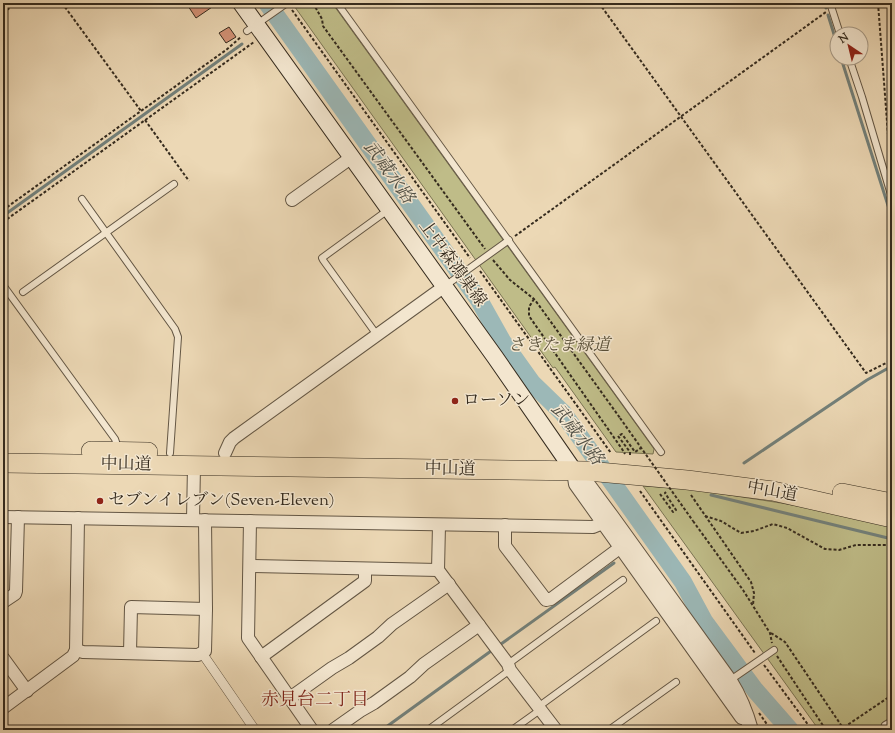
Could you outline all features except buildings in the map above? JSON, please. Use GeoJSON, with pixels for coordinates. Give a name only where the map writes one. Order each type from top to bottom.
{"type":"FeatureCollection","features":[{"type":"Feature","properties":{"kind":"highway","name":"中山道"},"geometry":{"type":"LineString","coordinates":[[3,451],[225,453],[577,466]]}},
{"type":"Feature","properties":{"kind":"highway","name":"中山道"},"geometry":{"type":"LineString","coordinates":[[617,461],[687,480],[772,491],[892,518]]}},
{"type":"Feature","properties":{"kind":"highway","name":"中山道"},"geometry":{"type":"LineString","coordinates":[[3,463],[194,466],[577,466],[617,461],[684,467],[772,480],[892,503]]}},
{"type":"Feature","properties":{"kind":"main road","name":"上中森鴻巣線"},"geometry":{"type":"LineString","coordinates":[[241,3],[390,210],[448,284],[577,466]]}},
{"type":"Feature","properties":{"kind":"street"},"geometry":{"type":"LineString","coordinates":[[292,200],[352,157]]}},
{"type":"Feature","properties":{"kind":"street"},"geometry":{"type":"LineString","coordinates":[[225,453],[230,442],[234,438],[448,284]]}},
{"type":"Feature","properties":{"kind":"street"},"geometry":{"type":"LineString","coordinates":[[76,650],[83,652],[198,655],[205,651],[206,609],[194,466]]}},
{"type":"Feature","properties":{"kind":"street"},"geometry":{"type":"LineString","coordinates":[[577,466],[608,520],[621,547],[736,690],[746,711],[751,730]]}},
{"type":"Feature","properties":{"kind":"street"},"geometry":{"type":"LineString","coordinates":[[3,517],[592,527],[608,520]]}},
{"type":"Feature","properties":{"kind":"street"},"geometry":{"type":"LineString","coordinates":[[3,602],[16,591],[18,517]]}},
{"type":"Feature","properties":{"kind":"street"},"geometry":{"type":"LineString","coordinates":[[3,708],[74,656],[76,650],[78,518]]}},
{"type":"Feature","properties":{"kind":"street"},"geometry":{"type":"LineString","coordinates":[[608,520],[729,682]]}},
{"type":"Feature","properties":{"kind":"street"},"geometry":{"type":"LineString","coordinates":[[250,521],[248,638],[312,730]]}},
{"type":"Feature","properties":{"kind":"street"},"geometry":{"type":"LineString","coordinates":[[439,525],[438,570],[556,730]]}},
{"type":"Feature","properties":{"kind":"street"},"geometry":{"type":"LineString","coordinates":[[505,525],[505,546],[546,600],[551,599],[621,547]]}},
{"type":"Feature","properties":{"kind":"street"},"geometry":{"type":"LineString","coordinates":[[250,566],[438,570]]}},
{"type":"Feature","properties":{"kind":"street"},"geometry":{"type":"LineString","coordinates":[[261,657],[365,581],[365,569]]}},
{"type":"Feature","properties":{"kind":"street"},"geometry":{"type":"LineString","coordinates":[[290,698],[332,668],[349,658],[378,637],[392,624],[449,584]]}},
{"type":"Feature","properties":{"kind":"street"},"geometry":{"type":"LineString","coordinates":[[130,653],[131,607],[206,609]]}},
{"type":"Feature","properties":{"kind":"street"},"geometry":{"type":"LineString","coordinates":[[333,730],[374,703],[410,677],[424,664],[479,625]]}},
{"type":"Feature","properties":{"kind":"street"},"geometry":{"type":"LineString","coordinates":[[202,653],[255,730]]}},
{"type":"Feature","properties":{"kind":"street"},"geometry":{"type":"LineString","coordinates":[[3,658],[27,691]]}},
{"type":"Feature","properties":{"kind":"lane"},"geometry":{"type":"LineString","coordinates":[[337,3],[661,452]]}},
{"type":"Feature","properties":{"kind":"lane"},"geometry":{"type":"LineString","coordinates":[[256,25],[285,4]]}},
{"type":"Feature","properties":{"kind":"lane"},"geometry":{"type":"LineString","coordinates":[[831,6],[837,26]]}},
{"type":"Feature","properties":{"kind":"lane"},"geometry":{"type":"LineString","coordinates":[[852,66],[892,198]]}},
{"type":"Feature","properties":{"kind":"lane"},"geometry":{"type":"LineString","coordinates":[[23,292],[174,184]]}},
{"type":"Feature","properties":{"kind":"lane"},"geometry":{"type":"LineString","coordinates":[[82,199],[175,329],[178,337],[170,453]]}},
{"type":"Feature","properties":{"kind":"lane"},"geometry":{"type":"LineString","coordinates":[[377,335],[322,258],[390,210]]}},
{"type":"Feature","properties":{"kind":"lane"},"geometry":{"type":"LineString","coordinates":[[448,284],[472,265],[509,240]]}},
{"type":"Feature","properties":{"kind":"lane"},"geometry":{"type":"LineString","coordinates":[[3,285],[115,439],[119,451]]}},
{"type":"Feature","properties":{"kind":"lane"},"geometry":{"type":"LineString","coordinates":[[428,730],[623,580]]}},
{"type":"Feature","properties":{"kind":"lane"},"geometry":{"type":"LineString","coordinates":[[512,730],[539,708],[656,621]]}},
{"type":"Feature","properties":{"kind":"lane"},"geometry":{"type":"LineString","coordinates":[[729,682],[774,650]]}},
{"type":"Feature","properties":{"kind":"lane"},"geometry":{"type":"LineString","coordinates":[[609,730],[676,682]]}},
{"type":"Feature","properties":{"kind":"lane"},"geometry":{"type":"LineString","coordinates":[[885,726],[892,721]]}},
{"type":"Feature","properties":{"kind":"path"},"geometry":{"type":"LineString","coordinates":[[3,13],[16,3]]}},
{"type":"Feature","properties":{"kind":"path"},"geometry":{"type":"LineString","coordinates":[[62,3],[141,111]]}},
{"type":"Feature","properties":{"kind":"path"},"geometry":{"type":"LineString","coordinates":[[313,3],[324,26],[486,251]]}},
{"type":"Feature","properties":{"kind":"path"},"geometry":{"type":"LineString","coordinates":[[599,3],[866,373],[892,360]]}},
{"type":"Feature","properties":{"kind":"path"},"geometry":{"type":"LineString","coordinates":[[878,3],[891,172],[886,178]]}},
{"type":"Feature","properties":{"kind":"path"},"geometry":{"type":"LineString","coordinates":[[509,240],[831,6]]}},
{"type":"Feature","properties":{"kind":"path"},"geometry":{"type":"LineString","coordinates":[[291,9],[472,265]]}},
{"type":"Feature","properties":{"kind":"path"},"geometry":{"type":"LineString","coordinates":[[3,210],[226,50],[256,25]]}},
{"type":"Feature","properties":{"kind":"path"},"geometry":{"type":"LineString","coordinates":[[3,222],[253,43]]}},
{"type":"Feature","properties":{"kind":"path"},"geometry":{"type":"LineString","coordinates":[[145,120],[188,181]]}},
{"type":"Feature","properties":{"kind":"path"},"geometry":{"type":"LineString","coordinates":[[491,258],[510,280],[534,299],[620,418],[753,606],[770,632],[774,650],[826,730]]}},
{"type":"Feature","properties":{"kind":"path"},"geometry":{"type":"LineString","coordinates":[[478,268],[617,461]]}},
{"type":"Feature","properties":{"kind":"path"},"geometry":{"type":"LineString","coordinates":[[534,299],[529,307],[529,316],[622,449],[617,461]]}},
{"type":"Feature","properties":{"kind":"path"},"geometry":{"type":"LineString","coordinates":[[630,455],[630,452],[618,436],[622,434],[635,452],[641,448]]}},
{"type":"Feature","properties":{"kind":"path"},"geometry":{"type":"LineString","coordinates":[[638,488],[758,661],[812,730]]}},
{"type":"Feature","properties":{"kind":"path"},"geometry":{"type":"LineString","coordinates":[[660,494],[672,512],[676,510],[665,493],[670,490]]}},
{"type":"Feature","properties":{"kind":"path"},"geometry":{"type":"LineString","coordinates":[[689,492],[751,582],[754,594],[753,606]]}},
{"type":"Feature","properties":{"kind":"path"},"geometry":{"type":"LineString","coordinates":[[705,516],[721,521],[741,533],[754,531],[773,524],[787,528],[825,549],[839,550],[856,545],[892,545]]}},
{"type":"Feature","properties":{"kind":"path"},"geometry":{"type":"LineString","coordinates":[[770,632],[785,642],[843,728]]}},
{"type":"Feature","properties":{"kind":"path"},"geometry":{"type":"LineString","coordinates":[[840,730],[891,696],[892,701]]}},
{"type":"Feature","properties":{"kind":"green space","name":"さきたま緑道"},"geometry":{"type":"Polygon","coordinates":[[[292,3],[332,3],[654,449],[653,454],[616,452],[555,367],[553,368],[292,3]]]}},
{"type":"Feature","properties":{"kind":"green space"},"geometry":{"type":"Polygon","coordinates":[[[643,486],[690,489],[781,503],[864,518],[892,525],[892,730],[819,730],[643,486]]]}},
{"type":"Feature","properties":{"kind":"waterway","name":"武蔵水路"},"geometry":{"type":"LineString","coordinates":[[267,3],[479,300],[502,341],[532,383],[563,413],[683,582],[704,621],[755,690],[790,730]]}},
{"type":"Feature","properties":{"kind":"waterway"},"geometry":{"type":"LineString","coordinates":[[825,3],[826,8]]}},
{"type":"Feature","properties":{"kind":"waterway"},"geometry":{"type":"LineString","coordinates":[[828,15],[831,26]]}},
{"type":"Feature","properties":{"kind":"waterway"},"geometry":{"type":"LineString","coordinates":[[3,216],[242,44]]}},
{"type":"Feature","properties":{"kind":"waterway"},"geometry":{"type":"LineString","coordinates":[[844,66],[892,218]]}},
{"type":"Feature","properties":{"kind":"waterway"},"geometry":{"type":"LineString","coordinates":[[744,463],[867,380],[892,366]]}},
{"type":"Feature","properties":{"kind":"waterway"},"geometry":{"type":"LineString","coordinates":[[711,495],[892,539]]}},
{"type":"Feature","properties":{"kind":"waterway"},"geometry":{"type":"LineString","coordinates":[[501,644],[614,563]]}},
{"type":"Feature","properties":{"kind":"waterway"},"geometry":{"type":"LineString","coordinates":[[382,730],[491,651]]}},
{"type":"Feature","properties":{"kind":"place","name":"ローソン"},"geometry":{"type":"Point","coordinates":[455,401]}},
{"type":"Feature","properties":{"kind":"place","name":"セブンイレブン(Seven-Eleven)"},"geometry":{"type":"Point","coordinates":[100,501]}},
{"type":"Feature","properties":{"kind":"district","name":"赤見台二丁目"},"geometry":{"type":"Point","coordinates":[315,701]}}]}
